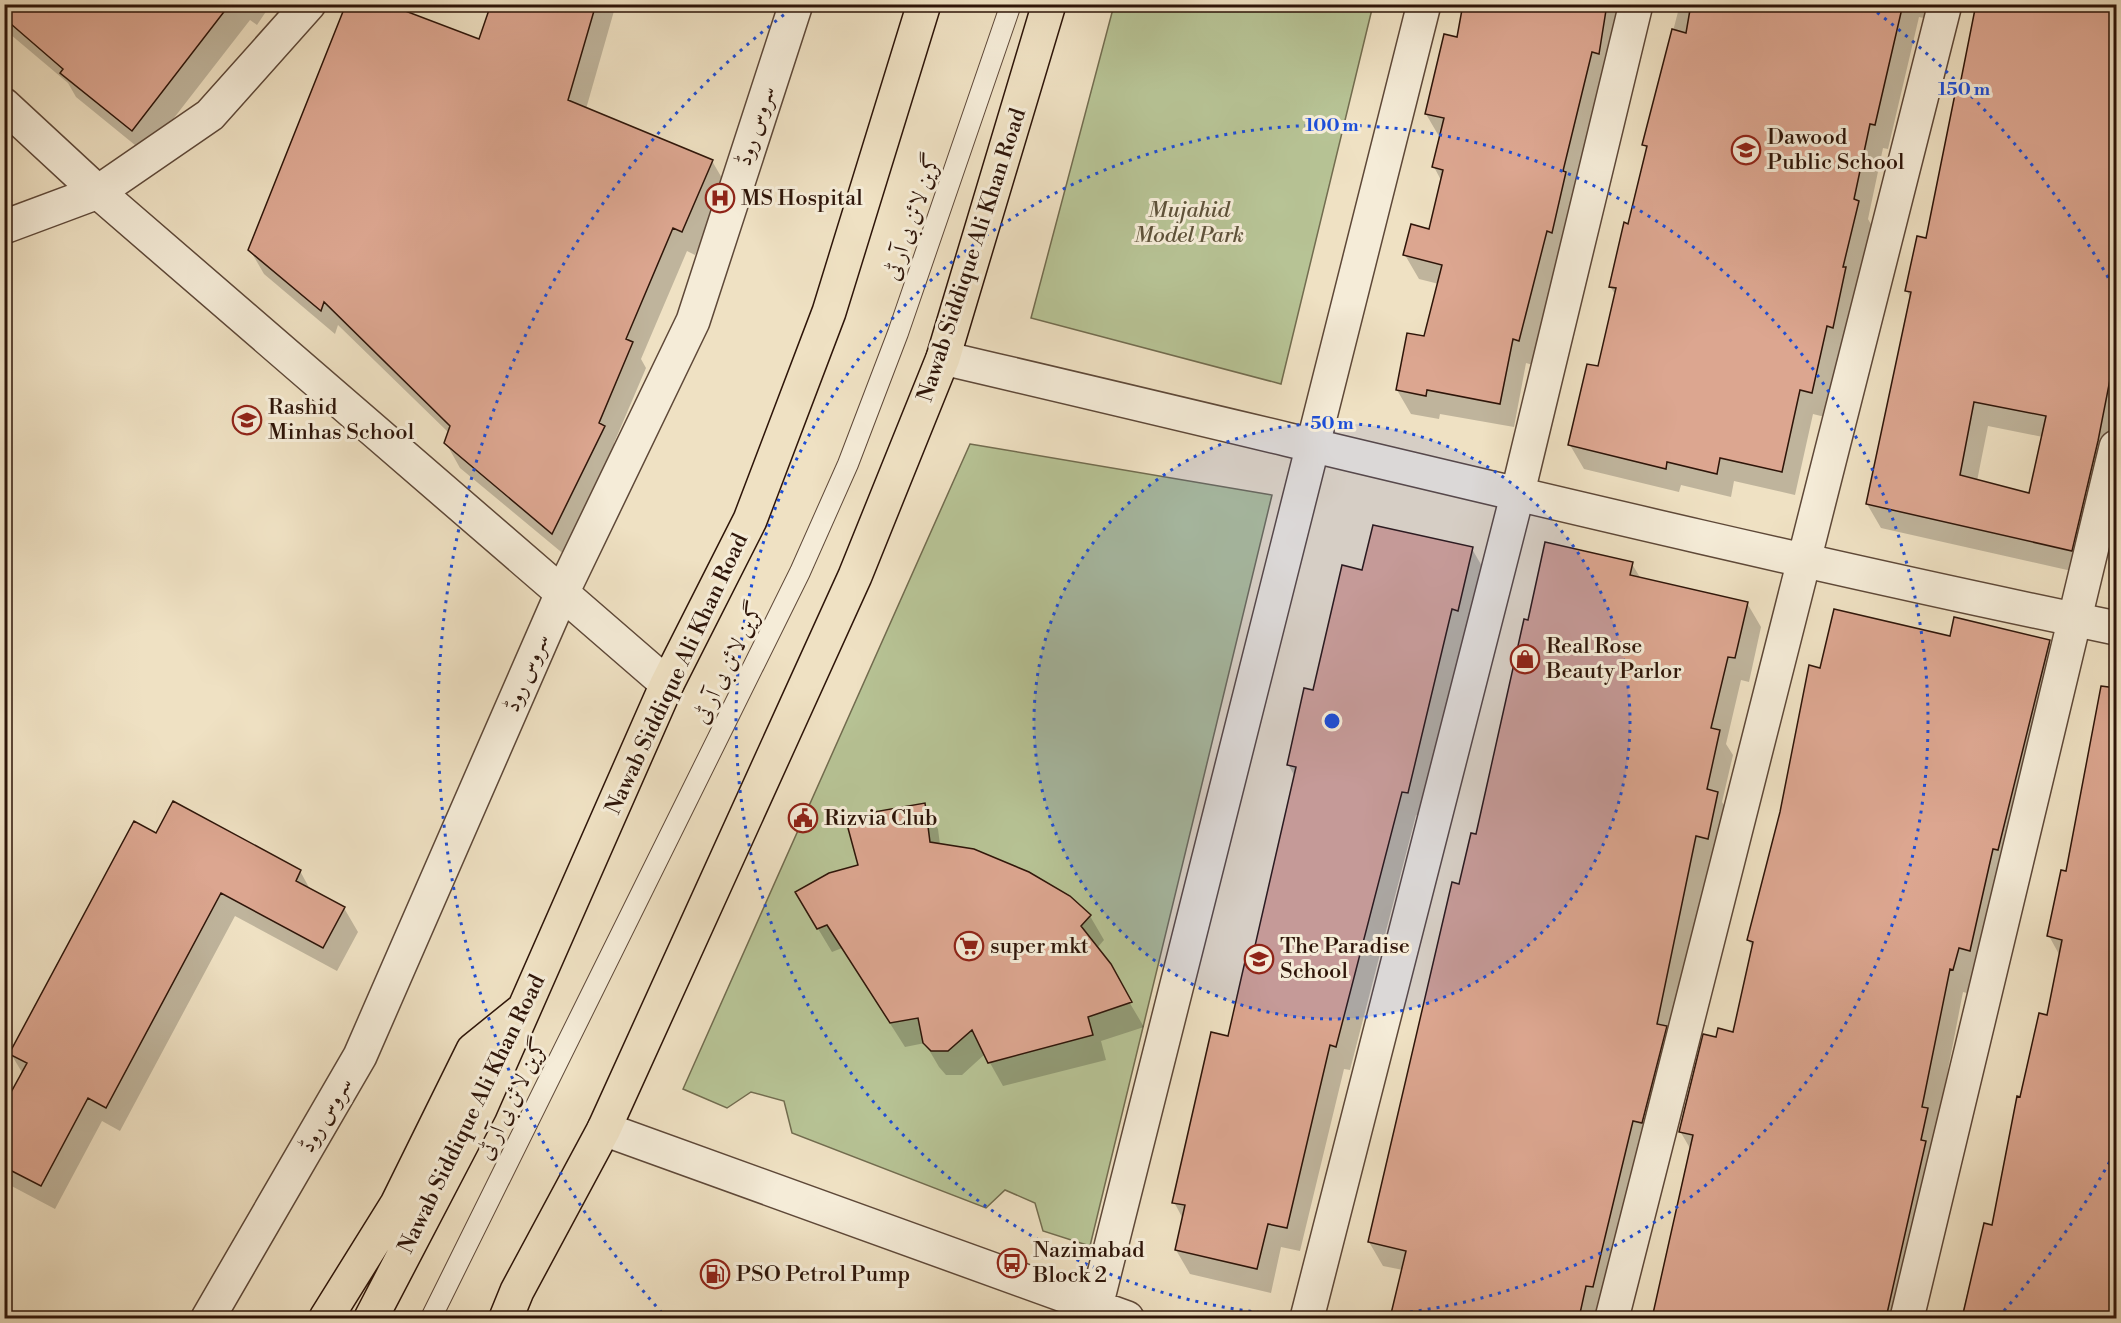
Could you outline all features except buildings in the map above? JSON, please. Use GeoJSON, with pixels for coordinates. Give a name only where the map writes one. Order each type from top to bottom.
{"type":"FeatureCollection","features":[{"type":"Feature","properties":{"kind":"main road","name":"Nawab Siddique Ali Khan Road"},"geometry":{"type":"LineString","coordinates":[[371,1318],[480,1109],[667,684],[750,520],[825,323],[924,4]]}},
{"type":"Feature","properties":{"kind":"main road","name":"Nawab Siddique Ali Khan Road"},"geometry":{"type":"LineString","coordinates":[[506,1318],[517,1291],[604,1129],[855,576],[943,358],[1049,4]]}},
{"type":"Feature","properties":{"kind":"main road"},"geometry":{"type":"LineString","coordinates":[[326,1318],[397,1204],[473,1050],[526,1007]]}},
{"type":"Feature","properties":{"kind":"street"},"geometry":{"type":"LineString","coordinates":[[4,227],[98,192],[210,115],[309,4]]}},
{"type":"Feature","properties":{"kind":"street","name":"سروس روڈ"},"geometry":{"type":"LineString","coordinates":[[208,1318],[360,1056],[562,593],[693,321],[796,4]]}},
{"type":"Feature","properties":{"kind":"street"},"geometry":{"type":"LineString","coordinates":[[1094,1312],[1424,4]]}},
{"type":"Feature","properties":{"kind":"street"},"geometry":{"type":"LineString","coordinates":[[1307,1318],[1517,496],[1636,4]]}},
{"type":"Feature","properties":{"kind":"street"},"geometry":{"type":"LineString","coordinates":[[1612,1318],[1945,4]]}},
{"type":"Feature","properties":{"kind":"street"},"geometry":{"type":"LineString","coordinates":[[4,105],[98,192],[667,684]]}},
{"type":"Feature","properties":{"kind":"street"},"geometry":{"type":"LineString","coordinates":[[943,358],[1314,444],[1517,496],[2116,628]]}},
{"type":"Feature","properties":{"kind":"street"},"geometry":{"type":"LineString","coordinates":[[1907,1318],[2116,447]]}},
{"type":"Feature","properties":{"kind":"street"},"geometry":{"type":"LineString","coordinates":[[604,1129],[1094,1312],[1127,1318]]}},
{"type":"Feature","properties":{"kind":"lane","name":"گرین لائن بی آر ٹی"},"geometry":{"type":"LineString","coordinates":[[431,1318],[808,553],[848,464],[898,333],[1011,4]]}},
{"type":"Feature","properties":{"kind":"green space","name":"Mujahid Model Park"},"geometry":{"type":"Polygon","coordinates":[[[1114,5],[1373,5],[1281,384],[1031,318],[1114,5]]]}},
{"type":"Feature","properties":{"kind":"green space"},"geometry":{"type":"Polygon","coordinates":[[[970,444],[1272,495],[1090,1246],[1043,1231],[1035,1203],[1005,1190],[986,1208],[792,1133],[784,1101],[751,1092],[727,1108],[683,1089],[970,444]]]}},
{"type":"Feature","properties":{"kind":"place","name":"Dawood Public School"},"geometry":{"type":"Point","coordinates":[1746,150]}},
{"type":"Feature","properties":{"kind":"place","name":"MS Hospital"},"geometry":{"type":"Point","coordinates":[720,198]}},
{"type":"Feature","properties":{"kind":"place","name":"Rashid Minhas School"},"geometry":{"type":"Point","coordinates":[247,420]}},
{"type":"Feature","properties":{"kind":"place","name":"Real Rose Beauty Parlor"},"geometry":{"type":"Point","coordinates":[1525,659]}},
{"type":"Feature","properties":{"kind":"place","name":"Rizvia Club"},"geometry":{"type":"Point","coordinates":[803,818]}},
{"type":"Feature","properties":{"kind":"place","name":"super mkt"},"geometry":{"type":"Point","coordinates":[969,946]}},
{"type":"Feature","properties":{"kind":"place","name":"The Paradise School"},"geometry":{"type":"Point","coordinates":[1259,959]}},
{"type":"Feature","properties":{"kind":"place","name":"Nazimabad Block 2"},"geometry":{"type":"Point","coordinates":[1012,1263]}},
{"type":"Feature","properties":{"kind":"place","name":"PSO Petrol Pump"},"geometry":{"type":"Point","coordinates":[715,1274]}}]}
